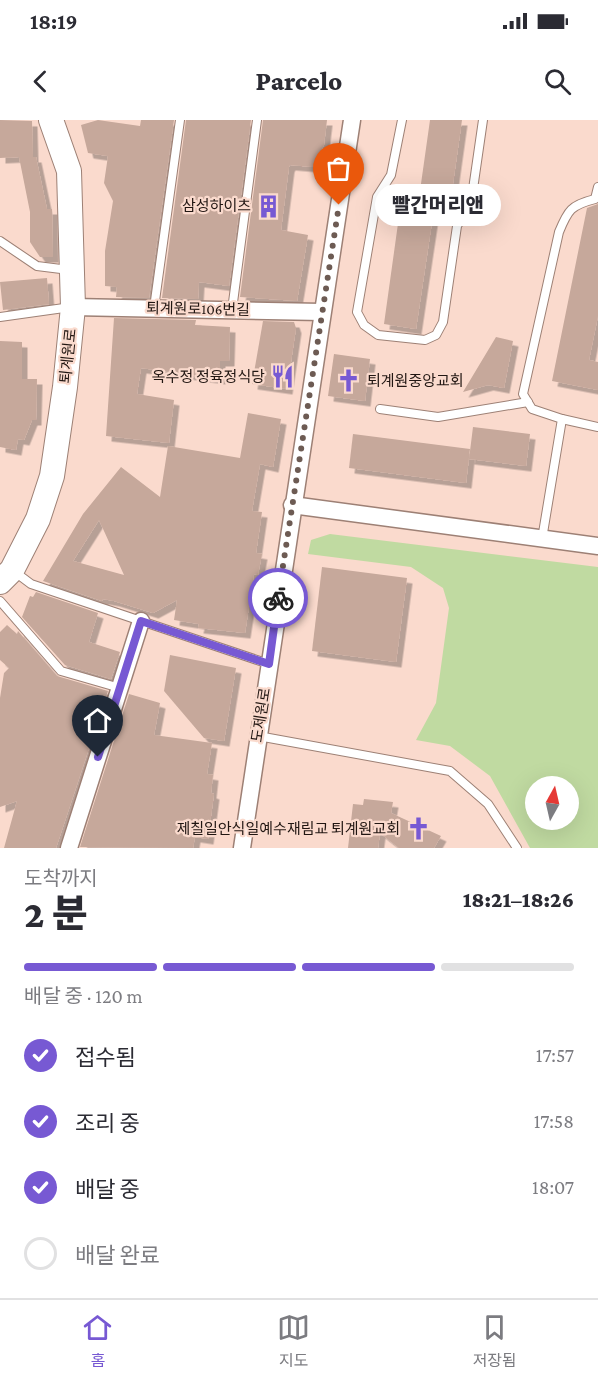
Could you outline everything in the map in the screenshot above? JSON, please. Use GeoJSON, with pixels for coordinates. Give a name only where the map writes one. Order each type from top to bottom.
{"type":"FeatureCollection","features":[{"type":"Feature","properties":{"kind":"street","name":"퇴계원로"},"geometry":{"type":"LineString","coordinates":[[6,576],[38,519],[52,476],[73,307],[69,171],[51,120]]}},
{"type":"Feature","properties":{"kind":"street","name":"도제원로"},"geometry":{"type":"LineString","coordinates":[[242,848],[292,505],[352,120]]}},
{"type":"Feature","properties":{"kind":"street","name":"퇴계원로106번길"},"geometry":{"type":"LineString","coordinates":[[73,307],[322,312]]}},
{"type":"Feature","properties":{"kind":"street"},"geometry":{"type":"LineString","coordinates":[[292,505],[598,546]]}},
{"type":"Feature","properties":{"kind":"street"},"geometry":{"type":"LineString","coordinates":[[69,848],[141,621]]}},
{"type":"Feature","properties":{"kind":"lane"},"geometry":{"type":"LineString","coordinates":[[154,308],[180,120]]}},
{"type":"Feature","properties":{"kind":"lane"},"geometry":{"type":"LineString","coordinates":[[232,310],[257,120]]}},
{"type":"Feature","properties":{"kind":"lane"},"geometry":{"type":"LineString","coordinates":[[402,120],[391,175],[377,197],[357,312],[364,326],[378,335],[425,340],[436,335],[443,322],[457,226],[471,203],[483,120]]}},
{"type":"Feature","properties":{"kind":"lane"},"geometry":{"type":"LineString","coordinates":[[598,187],[596,199],[580,203],[567,212],[559,232],[523,394],[532,409],[562,419],[598,426]]}},
{"type":"Feature","properties":{"kind":"lane"},"geometry":{"type":"LineString","coordinates":[[0,241],[37,267],[72,271]]}},
{"type":"Feature","properties":{"kind":"lane"},"geometry":{"type":"LineString","coordinates":[[0,317],[73,307]]}},
{"type":"Feature","properties":{"kind":"lane"},"geometry":{"type":"LineString","coordinates":[[380,409],[438,417],[528,402]]}},
{"type":"Feature","properties":{"kind":"lane"},"geometry":{"type":"LineString","coordinates":[[542,540],[562,419]]}},
{"type":"Feature","properties":{"kind":"lane"},"geometry":{"type":"LineString","coordinates":[[6,576],[269,664]]}},
{"type":"Feature","properties":{"kind":"lane"},"geometry":{"type":"LineString","coordinates":[[0,602],[61,672],[120,688]]}},
{"type":"Feature","properties":{"kind":"lane"},"geometry":{"type":"LineString","coordinates":[[258,736],[450,771],[488,804],[517,848]]}},
{"type":"Feature","properties":{"kind":"green space"},"geometry":{"type":"Polygon","coordinates":[[[330,534],[598,567],[598,848],[530,848],[490,776],[450,746],[416,740],[436,703],[449,608],[443,588],[411,567],[308,554],[311,540],[330,534]]]}},
{"type":"Feature","properties":{"kind":"building"},"geometry":{"type":"Polygon","coordinates":[[[0,120],[32,121],[33,157],[36,157],[47,209],[52,209],[53,257],[40,257],[30,242],[30,212],[19,157],[0,158],[0,120]]]}},
{"type":"Feature","properties":{"kind":"building"},"geometry":{"type":"Polygon","coordinates":[[[98,120],[140,126],[141,120],[174,120],[149,298],[116,297],[117,287],[105,286],[105,251],[113,201],[104,183],[108,156],[88,153],[81,125],[98,120]]]}},
{"type":"Feature","properties":{"kind":"building"},"geometry":{"type":"Polygon","coordinates":[[[186,120],[251,120],[229,286],[199,282],[198,299],[162,298],[186,120]]]}},
{"type":"Feature","properties":{"kind":"building"},"geometry":{"type":"Polygon","coordinates":[[[263,120],[327,120],[324,145],[313,167],[290,165],[289,167],[281,230],[308,235],[297,301],[240,297],[263,120]]]}},
{"type":"Feature","properties":{"kind":"building"},"geometry":{"type":"Polygon","coordinates":[[[430,120],[462,120],[449,212],[434,209],[416,329],[384,324],[401,202],[418,205],[430,120]]]}},
{"type":"Feature","properties":{"kind":"building"},"geometry":{"type":"Polygon","coordinates":[[[598,204],[598,316],[589,360],[598,362],[598,390],[552,381],[587,208],[598,204]]]}},
{"type":"Feature","properties":{"kind":"building"},"geometry":{"type":"Polygon","coordinates":[[[47,278],[49,304],[3,310],[0,282],[47,278]]]}},
{"type":"Feature","properties":{"kind":"building"},"geometry":{"type":"Polygon","coordinates":[[[114,318],[196,320],[195,325],[230,327],[229,361],[220,361],[220,379],[141,368],[137,394],[174,400],[169,443],[106,436],[114,318]]]}},
{"type":"Feature","properties":{"kind":"building"},"geometry":{"type":"Polygon","coordinates":[[[263,321],[294,322],[296,328],[287,389],[252,384],[263,321]]]}},
{"type":"Feature","properties":{"kind":"building"},"geometry":{"type":"Polygon","coordinates":[[[496,337],[513,341],[504,388],[488,385],[463,392],[496,337]]]}},
{"type":"Feature","properties":{"kind":"building"},"geometry":{"type":"Polygon","coordinates":[[[0,341],[22,342],[22,379],[37,379],[36,420],[32,420],[24,440],[18,439],[16,450],[0,447],[0,341]]]}},
{"type":"Feature","properties":{"kind":"building"},"geometry":{"type":"Polygon","coordinates":[[[334,354],[370,359],[365,401],[328,396],[334,354]]]}},
{"type":"Feature","properties":{"kind":"building"},"geometry":{"type":"Polygon","coordinates":[[[248,413],[281,419],[273,467],[260,464],[252,511],[262,512],[256,553],[262,554],[258,575],[254,574],[245,633],[198,628],[199,624],[174,620],[177,600],[153,613],[114,601],[103,599],[102,601],[43,581],[83,514],[121,467],[160,497],[168,446],[240,458],[248,413]],[[99,520],[73,561],[124,575],[99,520]]]}},
{"type":"Feature","properties":{"kind":"building"},"geometry":{"type":"Polygon","coordinates":[[[473,427],[530,434],[526,466],[469,459],[473,427]]]}},
{"type":"Feature","properties":{"kind":"building"},"geometry":{"type":"Polygon","coordinates":[[[353,434],[470,449],[466,483],[349,468],[353,434]]]}},
{"type":"Feature","properties":{"kind":"building"},"geometry":{"type":"Polygon","coordinates":[[[322,567],[407,578],[396,662],[312,651],[322,567]]]}},
{"type":"Feature","properties":{"kind":"building"},"geometry":{"type":"Polygon","coordinates":[[[36,592],[98,613],[89,642],[120,652],[111,679],[65,665],[22,617],[30,596],[33,597],[36,592]]]}},
{"type":"Feature","properties":{"kind":"building"},"geometry":{"type":"Polygon","coordinates":[[[7,625],[17,634],[18,631],[57,676],[108,691],[56,848],[4,848],[17,801],[0,807],[0,698],[4,673],[9,668],[0,660],[0,632],[7,625]]]}},
{"type":"Feature","properties":{"kind":"building"},"geometry":{"type":"Polygon","coordinates":[[[170,655],[236,668],[224,741],[204,738],[164,691],[170,655]]]}},
{"type":"Feature","properties":{"kind":"building"},"geometry":{"type":"Polygon","coordinates":[[[129,694],[160,703],[154,735],[212,743],[207,774],[213,775],[211,793],[214,794],[208,839],[195,837],[193,848],[80,847],[129,694]]]}},
{"type":"Feature","properties":{"kind":"building"},"geometry":{"type":"Polygon","coordinates":[[[364,799],[393,802],[391,813],[441,836],[434,848],[399,848],[380,833],[378,848],[348,848],[353,804],[363,805],[364,799]]]}},
{"type":"Feature","properties":{"kind":"way so far"},"geometry":{"type":"LineString","coordinates":[[278,598],[339,205]]}},
{"type":"Feature","properties":{"kind":"place","name":"빨간머리앤"},"geometry":{"type":"Point","coordinates":[339,205]}},
{"type":"Feature","properties":{"kind":"place","name":"삼성하이츠"},"geometry":{"type":"Point","coordinates":[269,206]}},
{"type":"Feature","properties":{"kind":"place","name":"옥수정 정육정식당"},"geometry":{"type":"Point","coordinates":[283,377]}},
{"type":"Feature","properties":{"kind":"place","name":"퇴계원중앙교회"},"geometry":{"type":"Point","coordinates":[349,381]}},
{"type":"Feature","properties":{"kind":"place","name":"제칠일안식일예수재림교 퇴계원교회"},"geometry":{"type":"Point","coordinates":[418,829]}},
{"type":"Feature","properties":{"kind":"route"},"geometry":{"type":"LineString","coordinates":[[98,757],[141,621],[269,664],[278,598]]}}]}
